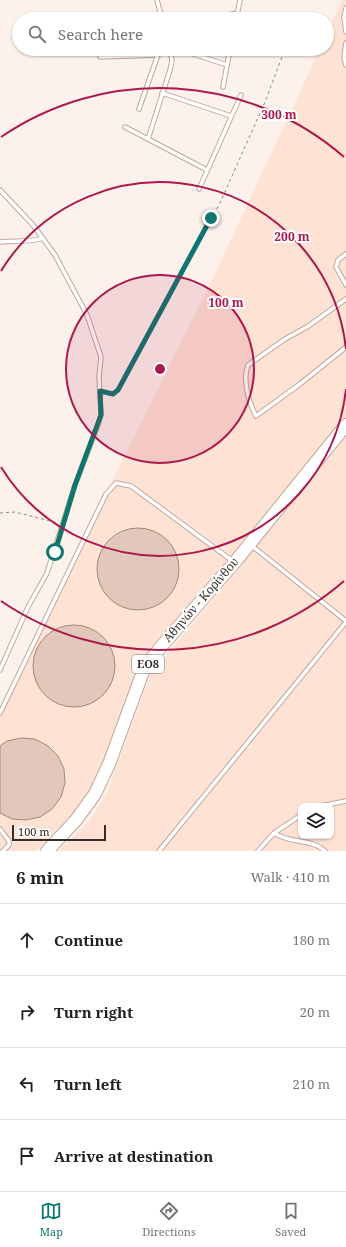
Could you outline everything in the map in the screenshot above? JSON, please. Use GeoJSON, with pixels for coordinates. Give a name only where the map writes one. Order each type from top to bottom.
{"type":"FeatureCollection","features":[{"type":"Feature","properties":{"kind":"main road","name":"Αθηνών - Κορίνθου"},"geometry":{"type":"LineString","coordinates":[[47,851],[76,820],[95,794],[109,764],[144,669],[160,648],[250,544],[346,425]]}},
{"type":"Feature","properties":{"kind":"lane"},"geometry":{"type":"LineString","coordinates":[[157,0],[160,12]]}},
{"type":"Feature","properties":{"kind":"lane"},"geometry":{"type":"LineString","coordinates":[[238,12],[240,0]]}},
{"type":"Feature","properties":{"kind":"lane"},"geometry":{"type":"LineString","coordinates":[[346,8],[344,17],[346,32]]}},
{"type":"Feature","properties":{"kind":"lane"},"geometry":{"type":"LineString","coordinates":[[346,42],[344,57],[346,65]]}},
{"type":"Feature","properties":{"kind":"lane"},"geometry":{"type":"LineString","coordinates":[[100,57],[129,56]]}},
{"type":"Feature","properties":{"kind":"lane"},"geometry":{"type":"LineString","coordinates":[[139,109],[158,56]]}},
{"type":"Feature","properties":{"kind":"lane"},"geometry":{"type":"LineString","coordinates":[[148,139],[172,61],[171,56]]}},
{"type":"Feature","properties":{"kind":"lane"},"geometry":{"type":"LineString","coordinates":[[199,56],[227,65]]}},
{"type":"Feature","properties":{"kind":"lane"},"geometry":{"type":"LineString","coordinates":[[223,87],[229,56]]}},
{"type":"Feature","properties":{"kind":"lane"},"geometry":{"type":"LineString","coordinates":[[162,93],[231,116]]}},
{"type":"Feature","properties":{"kind":"lane"},"geometry":{"type":"LineString","coordinates":[[199,189],[241,95]]}},
{"type":"Feature","properties":{"kind":"lane"},"geometry":{"type":"LineString","coordinates":[[125,127],[207,170]]}},
{"type":"Feature","properties":{"kind":"lane"},"geometry":{"type":"LineString","coordinates":[[0,190],[33,225],[66,272],[94,332],[101,357],[101,415],[47,573],[28,607],[0,670]]}},
{"type":"Feature","properties":{"kind":"lane"},"geometry":{"type":"LineString","coordinates":[[0,242],[34,241],[43,238]]}},
{"type":"Feature","properties":{"kind":"lane"},"geometry":{"type":"LineString","coordinates":[[346,254],[338,260],[336,267],[346,285]]}},
{"type":"Feature","properties":{"kind":"lane"},"geometry":{"type":"LineString","coordinates":[[346,299],[307,327],[285,339],[248,365],[246,372],[248,392],[256,416],[300,384],[346,347]]}},
{"type":"Feature","properties":{"kind":"lane"},"geometry":{"type":"LineString","coordinates":[[0,713],[106,494],[116,483],[130,486],[234,562]]}},
{"type":"Feature","properties":{"kind":"lane"},"geometry":{"type":"LineString","coordinates":[[159,851],[346,621],[250,544]]}},
{"type":"Feature","properties":{"kind":"lane"},"geometry":{"type":"LineString","coordinates":[[334,803],[346,801]]}},
{"type":"Feature","properties":{"kind":"lane"},"geometry":{"type":"LineString","coordinates":[[258,851],[274,834],[298,818]]}},
{"type":"Feature","properties":{"kind":"lane"},"geometry":{"type":"LineString","coordinates":[[0,829],[9,841],[9,845],[3,851]]}},
{"type":"Feature","properties":{"kind":"lane"},"geometry":{"type":"LineString","coordinates":[[274,834],[286,840],[312,843],[325,851]]}},
{"type":"Feature","properties":{"kind":"path"},"geometry":{"type":"LineString","coordinates":[[100,391],[113,394],[118,390],[185,270],[220,203],[265,102],[282,56]]}},
{"type":"Feature","properties":{"kind":"path"},"geometry":{"type":"LineString","coordinates":[[0,513],[15,512],[63,524]]}},
{"type":"Feature","properties":{"kind":"shaded area"},"geometry":{"type":"Polygon","coordinates":[[[342,0],[346,0],[346,851],[58,851],[89,821],[107,793],[151,673],[243,564],[151,496],[232,558],[154,645],[137,668],[99,774],[77,809],[37,851],[0,851],[0,707],[214,276],[317,56],[334,56],[334,18],[342,0]]]}},
{"type":"Feature","properties":{"kind":"building"},"geometry":{"type":"Polygon","coordinates":[[[130,528],[146,528],[161,535],[172,546],[179,561],[179,577],[176,585],[167,598],[154,607],[146,610],[130,610],[115,603],[104,592],[97,577],[97,561],[104,546],[115,535],[130,528]]]}},
{"type":"Feature","properties":{"kind":"building"},"geometry":{"type":"Polygon","coordinates":[[[74,625],[90,629],[103,637],[111,650],[115,666],[111,682],[103,695],[90,703],[74,707],[58,703],[45,695],[37,682],[33,666],[37,650],[45,637],[58,629],[74,625]]]}},
{"type":"Feature","properties":{"kind":"building"},"geometry":{"type":"Polygon","coordinates":[[[21,738],[35,739],[48,746],[58,756],[64,769],[65,783],[61,797],[52,809],[40,817],[26,820],[12,819],[0,813],[0,746],[7,741],[21,738]]]}},
{"type":"Feature","properties":{"kind":"route"},"geometry":{"type":"LineString","coordinates":[[55,552],[75,485],[101,415],[100,391],[107,394],[113,394],[118,390],[185,270],[211,218]]}}]}
